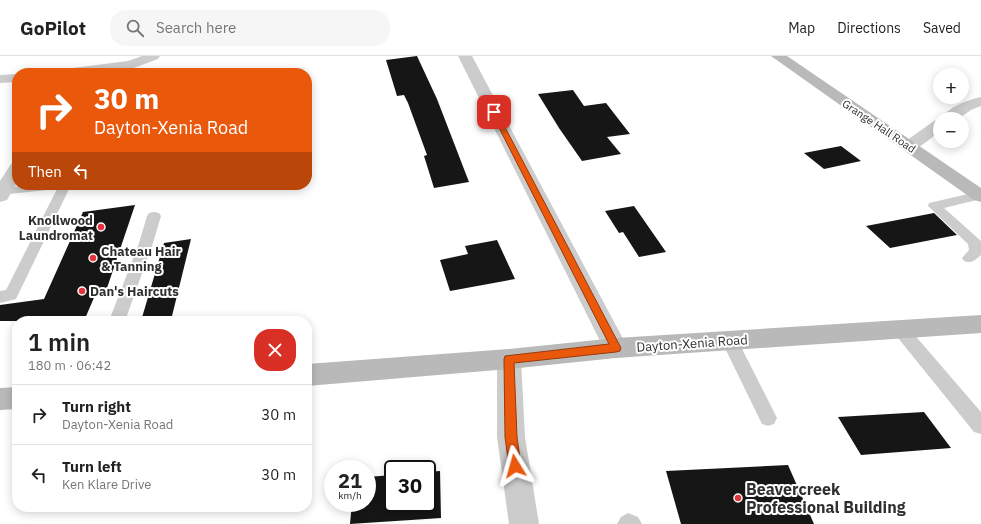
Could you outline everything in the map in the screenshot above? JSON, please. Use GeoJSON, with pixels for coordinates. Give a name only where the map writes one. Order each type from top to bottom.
{"type":"FeatureCollection","features":[{"type":"Feature","properties":{"kind":"main road","name":"Grange Hall Road"},"geometry":{"type":"LineString","coordinates":[[778,56],[980,195]]}},
{"type":"Feature","properties":{"kind":"main road","name":"Dayton-Xenia Road"},"geometry":{"type":"LineString","coordinates":[[312,375],[509,359],[616,348],[981,324]]}},
{"type":"Feature","properties":{"kind":"main road"},"geometry":{"type":"LineString","coordinates":[[0,399],[12,398]]}},
{"type":"Feature","properties":{"kind":"street"},"geometry":{"type":"LineString","coordinates":[[108,68],[131,65],[153,56]]}},
{"type":"Feature","properties":{"kind":"street"},"geometry":{"type":"LineString","coordinates":[[465,56],[616,348]]}},
{"type":"Feature","properties":{"kind":"street"},"geometry":{"type":"LineString","coordinates":[[0,80],[12,79]]}},
{"type":"Feature","properties":{"kind":"street"},"geometry":{"type":"LineString","coordinates":[[958,112],[981,101]]}},
{"type":"Feature","properties":{"kind":"street"},"geometry":{"type":"LineString","coordinates":[[909,146],[933,129]]}},
{"type":"Feature","properties":{"kind":"street"},"geometry":{"type":"LineString","coordinates":[[1,194],[12,176]]}},
{"type":"Feature","properties":{"kind":"street"},"geometry":{"type":"LineString","coordinates":[[509,359],[511,437],[524,524]]}},
{"type":"Feature","properties":{"kind":"lane"},"geometry":{"type":"LineString","coordinates":[[1,194],[26,190]]}},
{"type":"Feature","properties":{"kind":"lane"},"geometry":{"type":"LineString","coordinates":[[0,297],[11,295],[62,190]]}},
{"type":"Feature","properties":{"kind":"lane"},"geometry":{"type":"LineString","coordinates":[[969,258],[976,252],[975,242],[934,206],[980,195]]}},
{"type":"Feature","properties":{"kind":"lane"},"geometry":{"type":"LineString","coordinates":[[119,316],[146,243],[154,216]]}},
{"type":"Feature","properties":{"kind":"lane"},"geometry":{"type":"LineString","coordinates":[[900,329],[981,426]]}},
{"type":"Feature","properties":{"kind":"lane"},"geometry":{"type":"LineString","coordinates":[[729,340],[768,418]]}},
{"type":"Feature","properties":{"kind":"building"},"geometry":{"type":"Polygon","coordinates":[[[417,56],[437,99],[469,182],[434,188],[424,156],[427,155],[408,103],[404,95],[397,96],[386,60],[417,56]]]}},
{"type":"Feature","properties":{"kind":"building"},"geometry":{"type":"Polygon","coordinates":[[[573,90],[584,106],[606,103],[630,134],[607,137],[621,154],[582,161],[538,94],[573,90]]]}},
{"type":"Feature","properties":{"kind":"building"},"geometry":{"type":"Polygon","coordinates":[[[841,146],[861,161],[824,169],[804,153],[841,146]]]}},
{"type":"Feature","properties":{"kind":"building"},"geometry":{"type":"Polygon","coordinates":[[[135,205],[106,291],[96,293],[86,316],[12,316],[12,321],[0,321],[0,305],[44,299],[83,212],[135,205]]]}},
{"type":"Feature","properties":{"kind":"building"},"geometry":{"type":"Polygon","coordinates":[[[634,206],[666,252],[639,257],[623,232],[619,233],[605,211],[634,206]]]}},
{"type":"Feature","properties":{"kind":"building"},"geometry":{"type":"Polygon","coordinates":[[[934,213],[957,235],[890,248],[866,226],[934,213]]]}},
{"type":"Feature","properties":{"kind":"building"},"geometry":{"type":"Polygon","coordinates":[[[191,239],[172,316],[142,316],[164,243],[191,239]]]}},
{"type":"Feature","properties":{"kind":"building"},"geometry":{"type":"Polygon","coordinates":[[[497,240],[515,279],[450,291],[440,260],[468,254],[465,246],[497,240]]]}},
{"type":"Feature","properties":{"kind":"building"},"geometry":{"type":"Polygon","coordinates":[[[924,412],[951,448],[861,455],[838,417],[924,412]]]}},
{"type":"Feature","properties":{"kind":"building","name":"Beavercreek Professional Building"},"geometry":{"type":"Polygon","coordinates":[[[788,465],[814,524],[681,524],[666,471],[788,465]]]}},
{"type":"Feature","properties":{"kind":"building"},"geometry":{"type":"Polygon","coordinates":[[[436,471],[440,471],[441,518],[350,524],[351,512],[376,512],[376,476],[384,476],[384,512],[436,512],[436,471]]]}},
{"type":"Feature","properties":{"kind":"place","name":"Knollwood Laundromat"},"geometry":{"type":"Point","coordinates":[101,227]}},
{"type":"Feature","properties":{"kind":"place","name":"Chateau Hair & Tanning"},"geometry":{"type":"Point","coordinates":[93,258]}},
{"type":"Feature","properties":{"kind":"place","name":"Dan's Haircuts"},"geometry":{"type":"Point","coordinates":[82,291]}},
{"type":"Feature","properties":{"kind":"place","name":"Beavercreek Professional Building"},"geometry":{"type":"Point","coordinates":[738,498]}},
{"type":"Feature","properties":{"kind":"route"},"geometry":{"type":"LineString","coordinates":[[494,112],[616,348],[509,359],[511,437],[515,466]]}}]}
